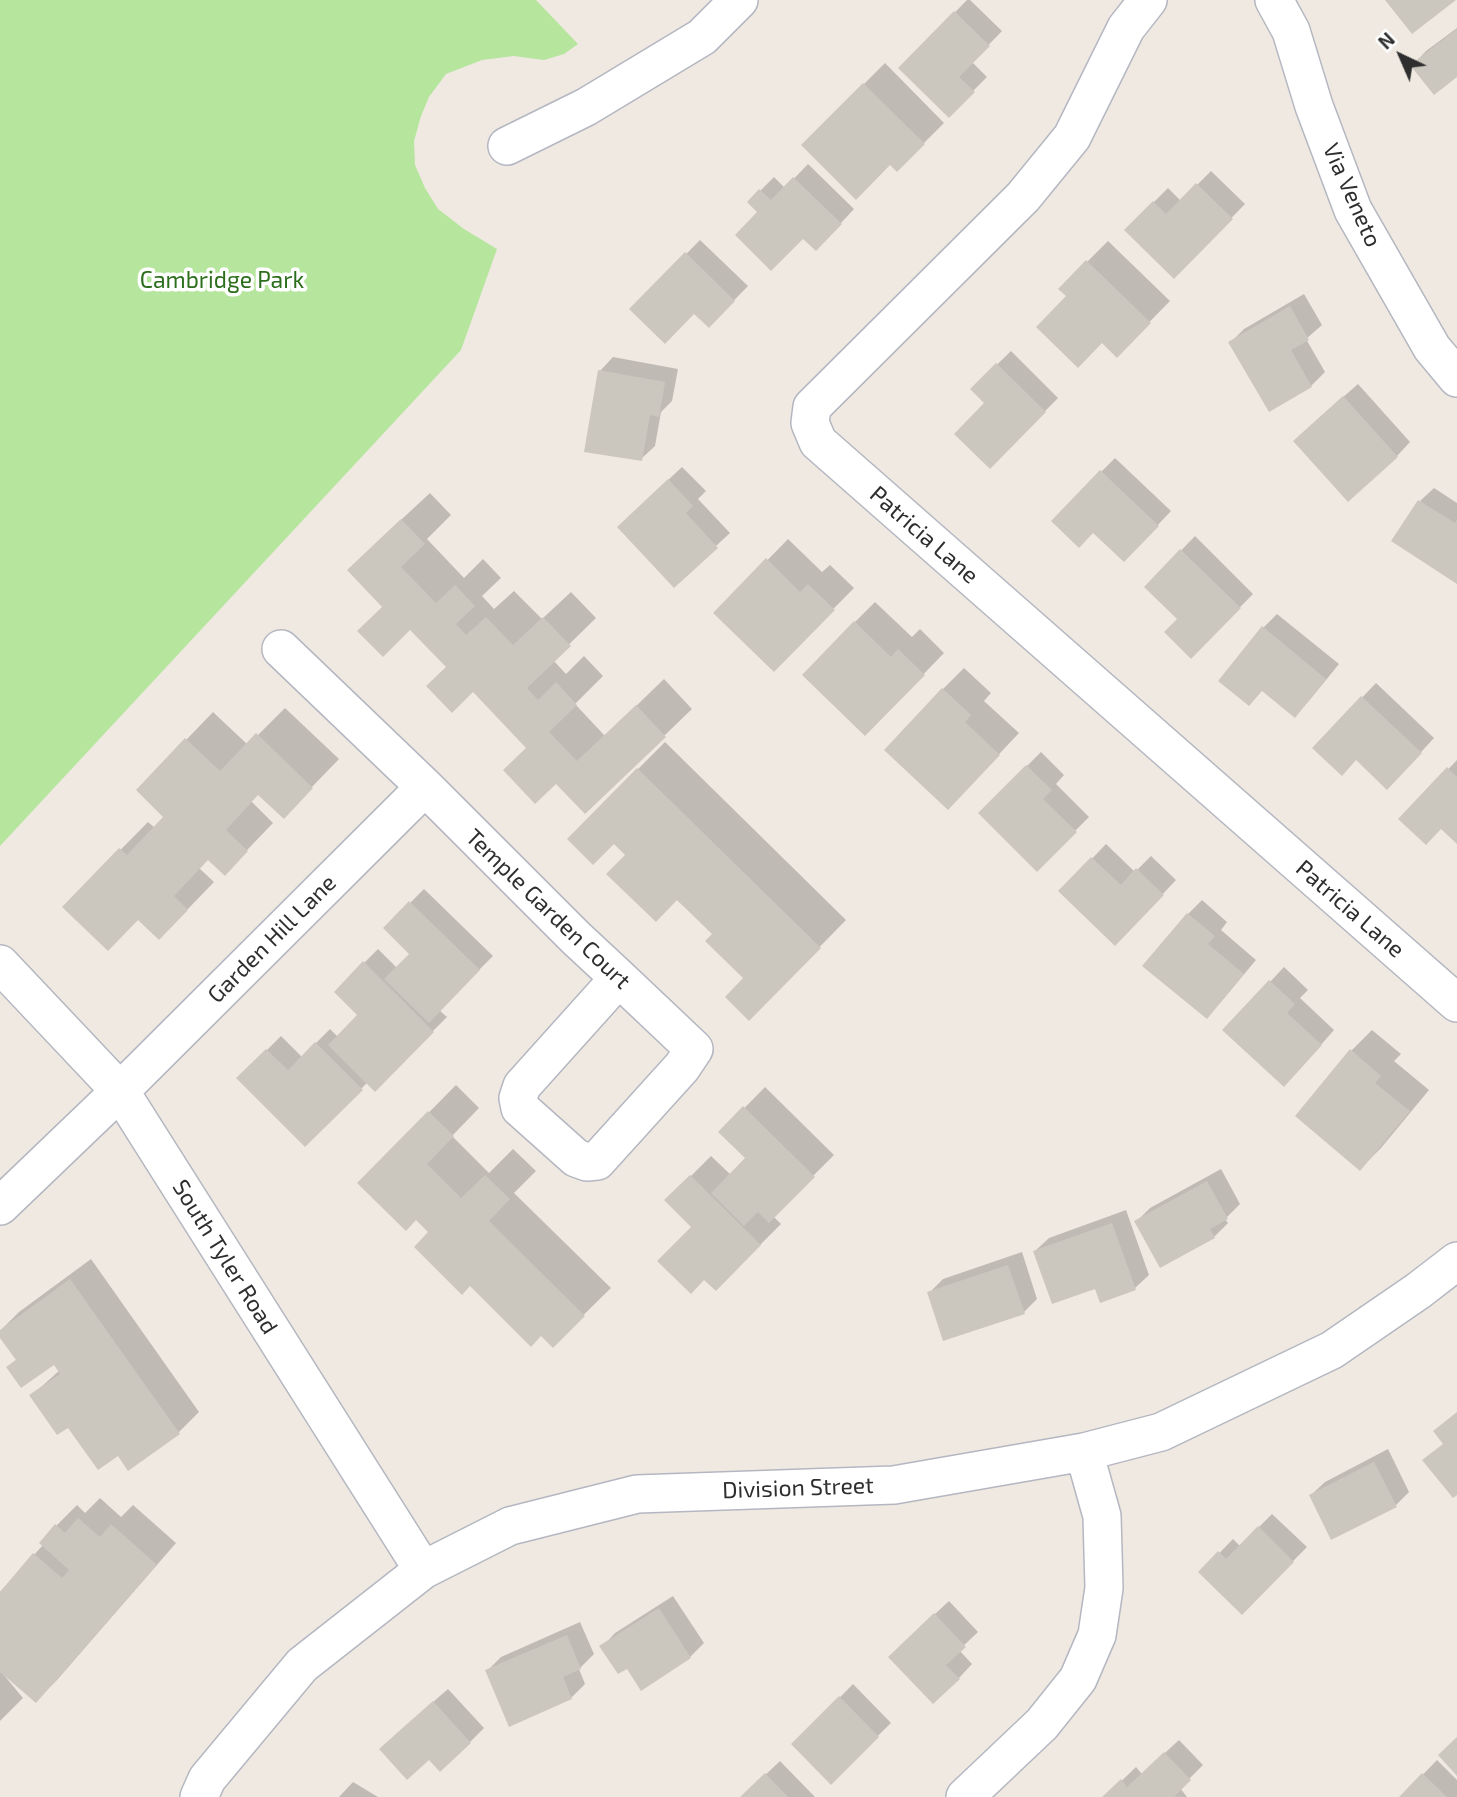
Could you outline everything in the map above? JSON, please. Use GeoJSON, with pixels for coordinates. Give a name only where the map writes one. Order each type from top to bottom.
{"type":"FeatureCollection","features":[{"type":"Feature","properties":{"kind":"street"},"geometry":{"type":"LineString","coordinates":[[507,146],[586,107],[702,37],[739,0]]}},
{"type":"Feature","properties":{"kind":"street","name":"Patricia Lane"},"geometry":{"type":"LineString","coordinates":[[1148,0],[1126,28],[1072,137],[1023,197],[812,407],[810,423],[818,442],[1457,1003]]}},
{"type":"Feature","properties":{"kind":"street","name":"Via Veneto"},"geometry":{"type":"LineString","coordinates":[[1274,0],[1291,31],[1314,106],[1353,210],[1432,348],[1457,377]]}},
{"type":"Feature","properties":{"kind":"street","name":"Temple Garden Court"},"geometry":{"type":"LineString","coordinates":[[281,649],[425,787],[576,938],[694,1049],[682,1067],[597,1161],[587,1161],[576,1158],[520,1108],[517,1098],[522,1086],[618,978]]}},
{"type":"Feature","properties":{"kind":"street","name":"Garden Hill Lane"},"geometry":{"type":"LineString","coordinates":[[0,1206],[120,1091],[425,787]]}},
{"type":"Feature","properties":{"kind":"street","name":"South Tyler Road"},"geometry":{"type":"LineString","coordinates":[[0,964],[120,1091],[423,1570]]}},
{"type":"Feature","properties":{"kind":"street","name":"Division Street"},"geometry":{"type":"LineString","coordinates":[[199,1797],[207,1779],[302,1665],[423,1570],[510,1526],[637,1494],[894,1485],[1084,1452],[1161,1432],[1332,1350],[1457,1261]]}},
{"type":"Feature","properties":{"kind":"street"},"geometry":{"type":"LineString","coordinates":[[965,1797],[1042,1724],[1079,1679],[1097,1635],[1104,1588],[1102,1516],[1084,1452]]}},
{"type":"Feature","properties":{"kind":"green space","name":"Cambridge Park"},"geometry":{"type":"Polygon","coordinates":[[[0,0],[536,0],[578,44],[564,54],[544,60],[514,56],[482,60],[446,74],[429,97],[414,141],[415,165],[425,188],[438,209],[497,249],[461,350],[0,846],[0,0]]]}},
{"type":"Feature","properties":{"kind":"building"},"geometry":{"type":"Polygon","coordinates":[[[1385,0],[1456,0],[1412,34],[1385,0]]]}},
{"type":"Feature","properties":{"kind":"building"},"geometry":{"type":"Polygon","coordinates":[[[954,11],[990,46],[959,77],[975,92],[949,118],[898,68],[954,11]]]}},
{"type":"Feature","properties":{"kind":"building"},"geometry":{"type":"Polygon","coordinates":[[[1457,29],[1457,77],[1434,95],[1410,65],[1457,29]]]}},
{"type":"Feature","properties":{"kind":"building"},"geometry":{"type":"Polygon","coordinates":[[[863,83],[925,144],[897,172],[890,165],[856,200],[801,145],[863,83]]]}},
{"type":"Feature","properties":{"kind":"building"},"geometry":{"type":"Polygon","coordinates":[[[793,177],[842,224],[816,251],[803,239],[771,271],[735,235],[757,212],[747,202],[759,189],[771,200],[793,177]]]}},
{"type":"Feature","properties":{"kind":"building"},"geometry":{"type":"Polygon","coordinates":[[[1196,183],[1233,219],[1174,279],[1124,230],[1153,201],[1166,214],[1196,183]]]}},
{"type":"Feature","properties":{"kind":"building"},"geometry":{"type":"Polygon","coordinates":[[[685,252],[735,301],[709,328],[694,314],[665,344],[629,309],[685,252]]]}},
{"type":"Feature","properties":{"kind":"building"},"geometry":{"type":"Polygon","coordinates":[[[1086,260],[1151,323],[1117,358],[1102,343],[1078,368],[1036,327],[1066,296],[1058,289],[1086,260]]]}},
{"type":"Feature","properties":{"kind":"building"},"geometry":{"type":"Polygon","coordinates":[[[1290,306],[1309,340],[1291,350],[1312,387],[1269,412],[1228,342],[1290,306]]]}},
{"type":"Feature","properties":{"kind":"building"},"geometry":{"type":"Polygon","coordinates":[[[996,363],[1046,412],[990,469],[954,434],[984,403],[970,389],[996,363]]]}},
{"type":"Feature","properties":{"kind":"building"},"geometry":{"type":"Polygon","coordinates":[[[598,370],[665,382],[659,417],[650,415],[642,461],[584,452],[598,370]]]}},
{"type":"Feature","properties":{"kind":"building"},"geometry":{"type":"Polygon","coordinates":[[[1343,396],[1398,457],[1348,502],[1293,441],[1343,396]]]}},
{"type":"Feature","properties":{"kind":"building"},"geometry":{"type":"Polygon","coordinates":[[[1100,470],[1159,526],[1124,562],[1093,533],[1079,548],[1051,521],[1100,470]]]}},
{"type":"Feature","properties":{"kind":"building"},"geometry":{"type":"Polygon","coordinates":[[[668,479],[693,506],[686,513],[718,548],[674,588],[617,527],[668,479]]]}},
{"type":"Feature","properties":{"kind":"building"},"geometry":{"type":"Polygon","coordinates":[[[1418,500],[1455,523],[1457,520],[1457,584],[1391,541],[1418,500]]]}},
{"type":"Feature","properties":{"kind":"building"},"geometry":{"type":"Polygon","coordinates":[[[401,519],[425,544],[401,567],[436,603],[455,585],[475,606],[456,624],[466,635],[486,617],[513,645],[543,617],[571,646],[527,688],[538,700],[556,682],[577,705],[549,732],[577,761],[636,705],[666,737],[585,814],[556,784],[535,804],[503,770],[526,748],[473,692],[452,713],[426,686],[446,667],[410,630],[383,657],[357,631],[382,607],[347,570],[401,519]]]}},
{"type":"Feature","properties":{"kind":"building"},"geometry":{"type":"Polygon","coordinates":[[[1180,549],[1241,608],[1191,659],[1164,632],[1177,619],[1144,587],[1180,549]]]}},
{"type":"Feature","properties":{"kind":"building"},"geometry":{"type":"Polygon","coordinates":[[[766,558],[800,592],[808,584],[835,610],[774,672],[713,613],[766,558]]]}},
{"type":"Feature","properties":{"kind":"building"},"geometry":{"type":"Polygon","coordinates":[[[854,621],[891,657],[898,649],[925,675],[865,736],[802,675],[854,621]]]}},
{"type":"Feature","properties":{"kind":"building"},"geometry":{"type":"Polygon","coordinates":[[[1262,626],[1326,679],[1295,718],[1262,691],[1249,706],[1218,681],[1262,626]]]}},
{"type":"Feature","properties":{"kind":"building"},"geometry":{"type":"Polygon","coordinates":[[[942,688],[971,715],[965,722],[1000,755],[948,810],[884,750],[942,688]]]}},
{"type":"Feature","properties":{"kind":"building"},"geometry":{"type":"Polygon","coordinates":[[[1361,696],[1422,753],[1387,790],[1356,760],[1342,776],[1312,748],[1361,696]]]}},
{"type":"Feature","properties":{"kind":"building"},"geometry":{"type":"Polygon","coordinates":[[[256,733],[313,788],[284,819],[258,795],[226,830],[248,851],[225,876],[208,860],[174,896],[188,910],[159,940],[138,920],[108,951],[62,907],[119,848],[127,855],[163,817],[136,790],[185,738],[220,771],[256,733]]]}},
{"type":"Feature","properties":{"kind":"building"},"geometry":{"type":"Polygon","coordinates":[[[1026,765],[1052,790],[1043,799],[1077,832],[1037,872],[978,813],[1026,765]]]}},
{"type":"Feature","properties":{"kind":"building"},"geometry":{"type":"Polygon","coordinates":[[[1447,767],[1457,777],[1457,844],[1441,829],[1426,845],[1398,819],[1447,767]]]}},
{"type":"Feature","properties":{"kind":"building"},"geometry":{"type":"Polygon","coordinates":[[[637,768],[821,948],[749,1021],[725,997],[743,978],[705,941],[712,934],[677,900],[656,922],[606,874],[625,855],[614,844],[593,865],[567,839],[637,768]]]}},
{"type":"Feature","properties":{"kind":"building"},"geometry":{"type":"Polygon","coordinates":[[[1091,857],[1121,885],[1136,868],[1164,895],[1115,946],[1058,891],[1091,857]]]}},
{"type":"Feature","properties":{"kind":"building"},"geometry":{"type":"Polygon","coordinates":[[[409,901],[480,970],[429,1023],[384,979],[409,954],[383,928],[409,901]]]}},
{"type":"Feature","properties":{"kind":"building"},"geometry":{"type":"Polygon","coordinates":[[[1187,913],[1215,936],[1208,944],[1244,974],[1207,1019],[1142,966],[1187,913]]]}},
{"type":"Feature","properties":{"kind":"building"},"geometry":{"type":"Polygon","coordinates":[[[363,961],[434,1032],[375,1092],[328,1045],[357,1015],[334,992],[363,961]]]}},
{"type":"Feature","properties":{"kind":"building"},"geometry":{"type":"Polygon","coordinates":[[[1269,980],[1295,1004],[1287,1013],[1322,1045],[1284,1087],[1222,1030],[1269,980]]]}},
{"type":"Feature","properties":{"kind":"building"},"geometry":{"type":"Polygon","coordinates":[[[315,1042],[363,1090],[305,1147],[236,1078],[266,1049],[288,1070],[315,1042]]]}},
{"type":"Feature","properties":{"kind":"building"},"geometry":{"type":"Polygon","coordinates":[[[1350,1049],[1381,1076],[1375,1083],[1410,1111],[1360,1171],[1295,1116],[1350,1049]]]}},
{"type":"Feature","properties":{"kind":"building"},"geometry":{"type":"Polygon","coordinates":[[[743,1106],[815,1177],[769,1223],[758,1212],[744,1226],[711,1193],[745,1158],[718,1132],[743,1106]]]}},
{"type":"Feature","properties":{"kind":"building"},"geometry":{"type":"Polygon","coordinates":[[[428,1111],[454,1136],[427,1164],[461,1198],[485,1175],[510,1199],[489,1221],[585,1316],[553,1348],[541,1336],[531,1347],[470,1286],[462,1295],[414,1247],[428,1232],[416,1220],[406,1231],[357,1183],[428,1111]]]}},
{"type":"Feature","properties":{"kind":"building"},"geometry":{"type":"Polygon","coordinates":[[[690,1175],[761,1245],[716,1291],[704,1280],[691,1294],[657,1261],[691,1227],[664,1200],[690,1175]]]}},
{"type":"Feature","properties":{"kind":"building"},"geometry":{"type":"Polygon","coordinates":[[[1207,1181],[1228,1219],[1210,1229],[1215,1238],[1160,1268],[1134,1221],[1207,1181]]]}},
{"type":"Feature","properties":{"kind":"building"},"geometry":{"type":"Polygon","coordinates":[[[1112,1223],[1136,1290],[1100,1303],[1095,1289],[1052,1304],[1033,1251],[1112,1223]]]}},
{"type":"Feature","properties":{"kind":"building"},"geometry":{"type":"Polygon","coordinates":[[[1008,1265],[1025,1314],[943,1341],[927,1292],[1008,1265]]]}},
{"type":"Feature","properties":{"kind":"building"},"geometry":{"type":"Polygon","coordinates":[[[70,1279],[180,1434],[128,1471],[118,1456],[98,1470],[68,1428],[57,1435],[29,1395],[60,1374],[54,1365],[21,1388],[6,1367],[16,1360],[0,1338],[0,1330],[70,1279]]]}},
{"type":"Feature","properties":{"kind":"building"},"geometry":{"type":"Polygon","coordinates":[[[1457,1412],[1457,1495],[1453,1498],[1422,1460],[1443,1444],[1433,1431],[1457,1412]]]}},
{"type":"Feature","properties":{"kind":"building"},"geometry":{"type":"Polygon","coordinates":[[[1374,1462],[1397,1507],[1331,1540],[1309,1495],[1374,1462]]]}},
{"type":"Feature","properties":{"kind":"building"},"geometry":{"type":"Polygon","coordinates":[[[78,1518],[100,1537],[111,1524],[157,1565],[36,1703],[0,1672],[0,1592],[33,1553],[62,1578],[69,1570],[39,1543],[55,1524],[65,1533],[78,1518]]]}},
{"type":"Feature","properties":{"kind":"building"},"geometry":{"type":"Polygon","coordinates":[[[1258,1526],[1294,1562],[1242,1615],[1198,1572],[1218,1551],[1226,1559],[1258,1526]]]}},
{"type":"Feature","properties":{"kind":"building"},"geometry":{"type":"Polygon","coordinates":[[[659,1608],[691,1658],[641,1691],[627,1669],[618,1674],[599,1646],[659,1608]]]}},
{"type":"Feature","properties":{"kind":"building"},"geometry":{"type":"Polygon","coordinates":[[[934,1613],[966,1647],[946,1665],[960,1679],[933,1704],[888,1657],[934,1613]]]}},
{"type":"Feature","properties":{"kind":"building"},"geometry":{"type":"Polygon","coordinates":[[[567,1635],[581,1669],[563,1677],[572,1699],[509,1727],[485,1670],[567,1635]]]}},
{"type":"Feature","properties":{"kind":"building"},"geometry":{"type":"Polygon","coordinates":[[[839,1696],[879,1737],[831,1785],[791,1744],[839,1696]]]}},
{"type":"Feature","properties":{"kind":"building"},"geometry":{"type":"Polygon","coordinates":[[[433,1701],[471,1743],[440,1772],[429,1760],[407,1780],[379,1749],[433,1701]]]}},
{"type":"Feature","properties":{"kind":"building"},"geometry":{"type":"Polygon","coordinates":[[[1457,1737],[1457,1776],[1438,1755],[1457,1737]]]}},
{"type":"Feature","properties":{"kind":"building"},"geometry":{"type":"Polygon","coordinates":[[[1164,1752],[1191,1780],[1174,1797],[1102,1797],[1121,1779],[1127,1787],[1164,1752]]]}},
{"type":"Feature","properties":{"kind":"building"},"geometry":{"type":"Polygon","coordinates":[[[765,1773],[788,1797],[740,1797],[765,1773]]]}},
{"type":"Feature","properties":{"kind":"building"},"geometry":{"type":"Polygon","coordinates":[[[1422,1773],[1447,1797],[1399,1797],[1422,1773]]]}}]}
